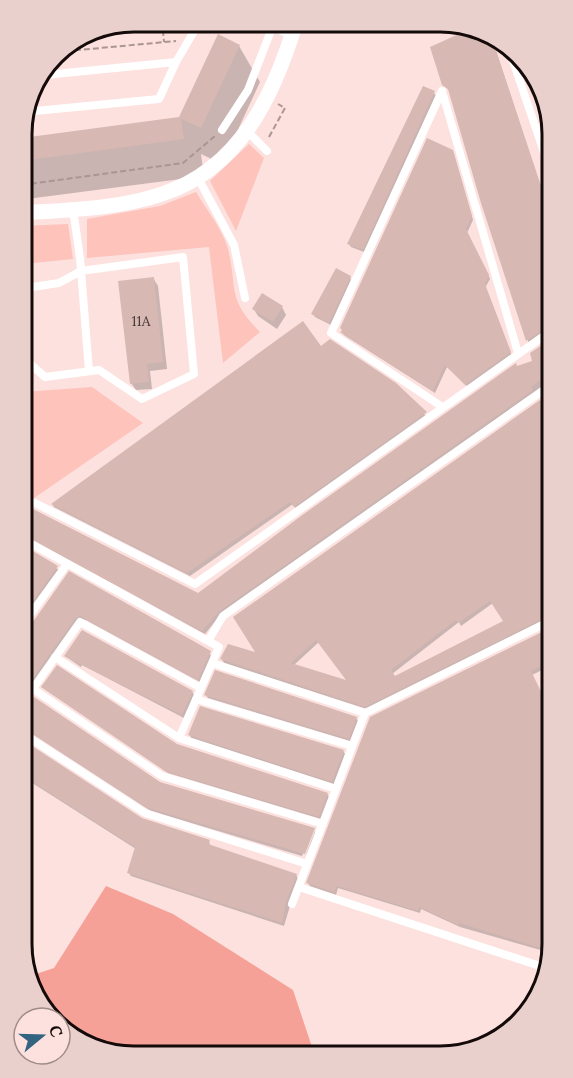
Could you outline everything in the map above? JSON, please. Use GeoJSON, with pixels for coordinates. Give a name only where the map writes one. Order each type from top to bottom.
{"type":"FeatureCollection","features":[{"type":"Feature","properties":{"kind":"street"},"geometry":{"type":"LineString","coordinates":[[32,212],[74,209],[153,197],[198,178],[248,132],[268,99],[293,32]]}},
{"type":"Feature","properties":{"kind":"lane"},"geometry":{"type":"LineString","coordinates":[[34,111],[159,99],[193,32]]}},
{"type":"Feature","properties":{"kind":"lane"},"geometry":{"type":"LineString","coordinates":[[222,130],[248,90],[270,32]]}},
{"type":"Feature","properties":{"kind":"lane"},"geometry":{"type":"LineString","coordinates":[[51,74],[176,62]]}},
{"type":"Feature","properties":{"kind":"lane"},"geometry":{"type":"LineString","coordinates":[[514,64],[542,146]]}},
{"type":"Feature","properties":{"kind":"lane"},"geometry":{"type":"LineString","coordinates":[[441,406],[331,333],[442,91],[518,352]]}},
{"type":"Feature","properties":{"kind":"lane"},"geometry":{"type":"LineString","coordinates":[[248,132],[267,151]]}},
{"type":"Feature","properties":{"kind":"lane"},"geometry":{"type":"LineString","coordinates":[[198,178],[234,245],[245,298]]}},
{"type":"Feature","properties":{"kind":"lane"},"geometry":{"type":"LineString","coordinates":[[74,209],[89,371]]}},
{"type":"Feature","properties":{"kind":"lane"},"geometry":{"type":"LineString","coordinates":[[32,287],[59,283],[81,271],[183,257],[194,374],[142,399],[99,370],[45,377],[32,365]]}},
{"type":"Feature","properties":{"kind":"lane"},"geometry":{"type":"LineString","coordinates":[[35,503],[195,584],[441,406],[542,337]]}},
{"type":"Feature","properties":{"kind":"lane"},"geometry":{"type":"LineString","coordinates":[[208,641],[223,616],[542,391]]}},
{"type":"Feature","properties":{"kind":"lane"},"geometry":{"type":"LineString","coordinates":[[32,544],[219,647],[179,738]]}},
{"type":"Feature","properties":{"kind":"lane"},"geometry":{"type":"LineString","coordinates":[[32,612],[67,564]]}},
{"type":"Feature","properties":{"kind":"lane"},"geometry":{"type":"LineString","coordinates":[[201,687],[80,622],[33,689],[162,776],[322,824]]}},
{"type":"Feature","properties":{"kind":"lane"},"geometry":{"type":"LineString","coordinates":[[292,904],[365,713],[541,625]]}},
{"type":"Feature","properties":{"kind":"lane"},"geometry":{"type":"LineString","coordinates":[[55,657],[179,738],[336,789]]}},
{"type":"Feature","properties":{"kind":"lane"},"geometry":{"type":"LineString","coordinates":[[212,663],[365,713]]}},
{"type":"Feature","properties":{"kind":"lane"},"geometry":{"type":"LineString","coordinates":[[196,699],[352,746]]}},
{"type":"Feature","properties":{"kind":"lane"},"geometry":{"type":"LineString","coordinates":[[32,739],[145,813],[307,864]]}},
{"type":"Feature","properties":{"kind":"lane"},"geometry":{"type":"LineString","coordinates":[[298,887],[539,966]]}},
{"type":"Feature","properties":{"kind":"path"},"geometry":{"type":"LineString","coordinates":[[163,32],[164,42]]}},
{"type":"Feature","properties":{"kind":"path"},"geometry":{"type":"LineString","coordinates":[[75,50],[188,40]]}},
{"type":"Feature","properties":{"kind":"path"},"geometry":{"type":"LineString","coordinates":[[32,184],[183,163],[222,130]]}},
{"type":"Feature","properties":{"kind":"shaded area"},"geometry":{"type":"Polygon","coordinates":[[[249,144],[264,158],[236,231],[210,181],[249,144]]]}},
{"type":"Feature","properties":{"kind":"shaded area"},"geometry":{"type":"Polygon","coordinates":[[[196,192],[226,242],[235,293],[242,310],[260,332],[223,363],[209,247],[87,258],[87,219],[160,206],[196,192]]]}},
{"type":"Feature","properties":{"kind":"shaded area"},"geometry":{"type":"Polygon","coordinates":[[[68,224],[73,259],[32,263],[32,226],[68,224]]]}},
{"type":"Feature","properties":{"kind":"shaded area"},"geometry":{"type":"Polygon","coordinates":[[[92,387],[143,423],[32,499],[32,391],[92,387]]]}},
{"type":"Feature","properties":{"kind":"shaded area"},"geometry":{"type":"Polygon","coordinates":[[[106,886],[173,914],[293,990],[312,1046],[120,1046],[107,1043],[94,1039],[72,1025],[72,1006],[53,1006],[42,990],[36,974],[54,968],[106,886]]]}},
{"type":"Feature","properties":{"kind":"building"},"geometry":{"type":"Polygon","coordinates":[[[460,33],[485,42],[495,48],[542,189],[542,331],[526,341],[481,203],[448,89],[442,85],[430,47],[460,33]]]}},
{"type":"Feature","properties":{"kind":"building"},"geometry":{"type":"Polygon","coordinates":[[[218,34],[240,45],[201,128],[181,119],[184,139],[32,160],[32,137],[179,117],[218,34]]]}},
{"type":"Feature","properties":{"kind":"building"},"geometry":{"type":"Polygon","coordinates":[[[423,86],[435,91],[363,250],[347,244],[423,86]]]}},
{"type":"Feature","properties":{"kind":"building"},"geometry":{"type":"Polygon","coordinates":[[[427,138],[453,150],[472,216],[466,229],[489,275],[485,284],[511,352],[465,385],[445,365],[433,391],[340,332],[343,330],[340,328],[427,138]]]}},
{"type":"Feature","properties":{"kind":"building"},"geometry":{"type":"Polygon","coordinates":[[[336,268],[351,276],[329,323],[311,314],[336,268]]]}},
{"type":"Feature","properties":{"kind":"building"},"geometry":{"type":"Polygon","coordinates":[[[154,277],[163,362],[147,364],[149,382],[130,384],[118,281],[154,277]]]}},
{"type":"Feature","properties":{"kind":"building"},"geometry":{"type":"Polygon","coordinates":[[[262,293],[283,306],[273,322],[252,309],[262,293]]]}},
{"type":"Feature","properties":{"kind":"building"},"geometry":{"type":"Polygon","coordinates":[[[303,321],[321,346],[330,339],[396,383],[427,412],[294,507],[290,502],[187,573],[51,504],[303,321]]]}},
{"type":"Feature","properties":{"kind":"building"},"geometry":{"type":"Polygon","coordinates":[[[542,345],[542,379],[531,387],[533,390],[220,611],[202,631],[32,540],[32,509],[198,593],[301,516],[516,363],[517,366],[532,361],[530,353],[542,345]]]}},
{"type":"Feature","properties":{"kind":"building"},"geometry":{"type":"Polygon","coordinates":[[[540,400],[541,619],[365,707],[220,659],[228,644],[255,652],[233,617],[540,400]],[[490,601],[458,623],[456,620],[391,670],[395,676],[503,621],[490,601]],[[316,640],[291,663],[346,680],[316,640]]]}},
{"type":"Feature","properties":{"kind":"building"},"geometry":{"type":"Polygon","coordinates":[[[32,551],[58,566],[32,602],[32,551]]]}},
{"type":"Feature","properties":{"kind":"building"},"geometry":{"type":"Polygon","coordinates":[[[69,571],[211,651],[198,680],[80,616],[75,619],[32,679],[32,623],[69,571]]]}},
{"type":"Feature","properties":{"kind":"building"},"geometry":{"type":"Polygon","coordinates":[[[82,630],[193,691],[182,715],[64,656],[82,630]]]}},
{"type":"Feature","properties":{"kind":"building"},"geometry":{"type":"Polygon","coordinates":[[[541,632],[541,666],[531,671],[541,692],[540,948],[459,923],[458,925],[419,907],[418,911],[337,886],[334,892],[306,883],[370,717],[541,632]]]}},
{"type":"Feature","properties":{"kind":"building"},"geometry":{"type":"Polygon","coordinates":[[[57,665],[177,744],[328,793],[319,817],[165,771],[41,687],[57,665]]]}},
{"type":"Feature","properties":{"kind":"building"},"geometry":{"type":"Polygon","coordinates":[[[215,670],[357,717],[349,739],[204,695],[215,670]]]}},
{"type":"Feature","properties":{"kind":"building"},"geometry":{"type":"Polygon","coordinates":[[[34,697],[160,782],[315,828],[305,854],[148,808],[32,733],[32,699],[34,697]]]}},
{"type":"Feature","properties":{"kind":"building"},"geometry":{"type":"Polygon","coordinates":[[[200,706],[344,750],[332,782],[188,735],[200,706]]]}},
{"type":"Feature","properties":{"kind":"building"},"geometry":{"type":"Polygon","coordinates":[[[32,746],[142,818],[210,840],[208,844],[297,874],[286,902],[282,923],[127,873],[135,847],[32,782],[32,746]]]}}]}
